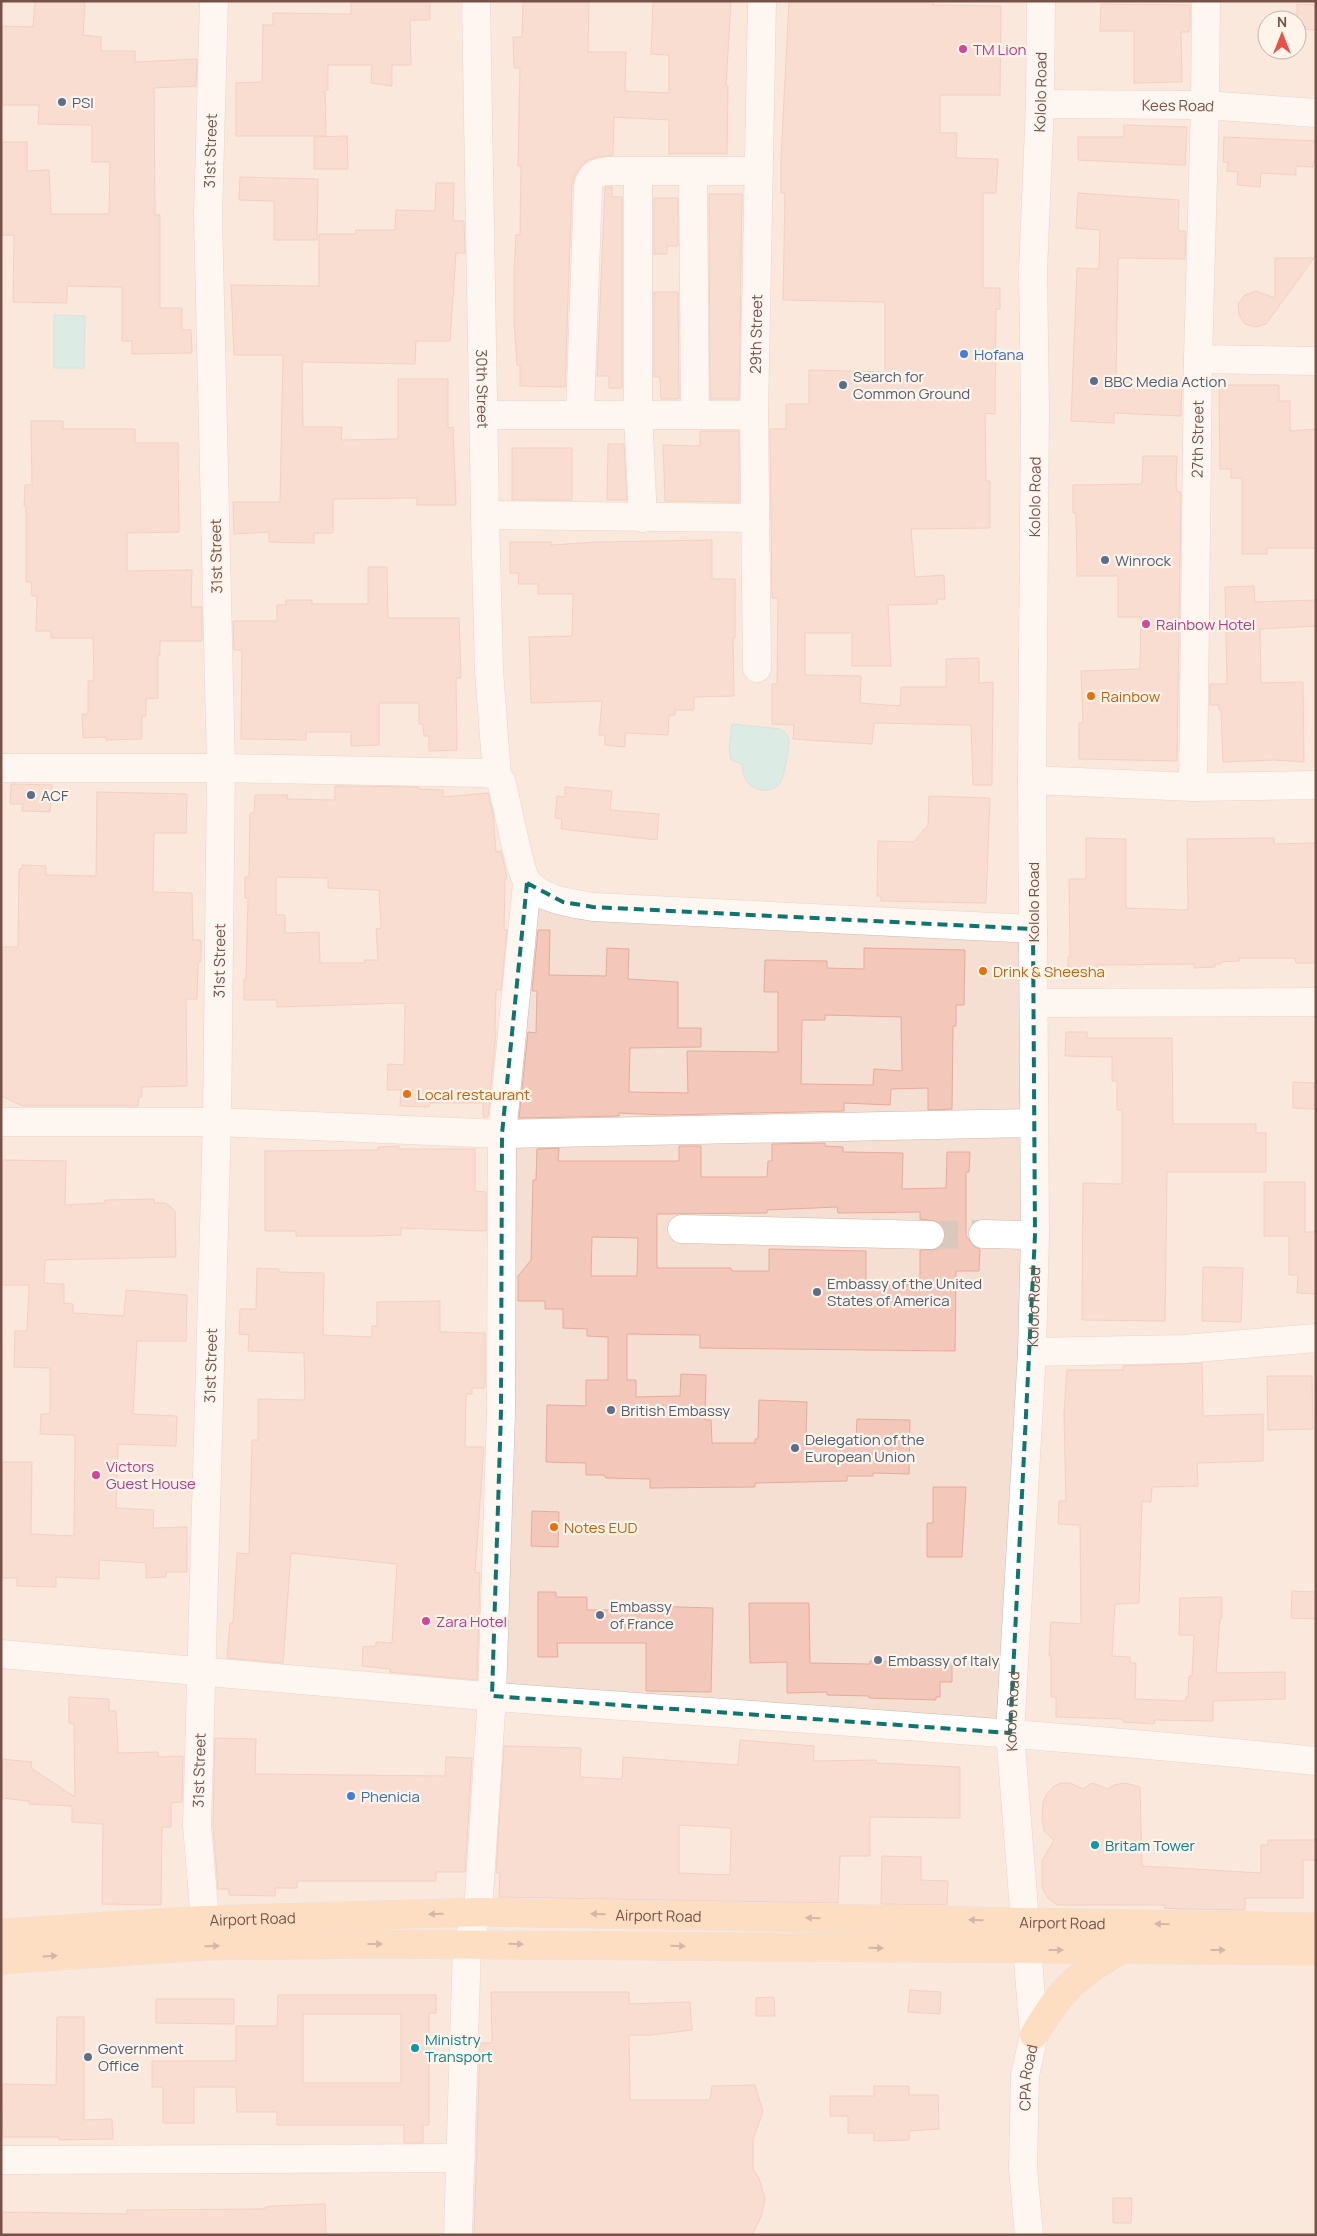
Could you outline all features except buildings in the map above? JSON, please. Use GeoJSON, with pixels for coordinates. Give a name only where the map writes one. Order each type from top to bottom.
{"type":"FeatureCollection","features":[{"type":"Feature","properties":{"kind":"main road","name":"Airport Road"},"geometry":{"type":"LineString","coordinates":[[1,1933],[205,1920],[478,1912],[1316,1927]]}},
{"type":"Feature","properties":{"kind":"main road","name":"Airport Road"},"geometry":{"type":"LineString","coordinates":[[1,1960],[205,1946],[467,1944],[1316,1951]]}},
{"type":"Feature","properties":{"kind":"main road"},"geometry":{"type":"LineString","coordinates":[[1034,2035],[1059,1996],[1071,1984],[1090,1968],[1121,1950]]}},
{"type":"Feature","properties":{"kind":"street","name":"31st Street"},"geometry":{"type":"LineString","coordinates":[[205,1920],[197,1825],[217,1122],[221,768],[208,215],[214,1]]}},
{"type":"Feature","properties":{"kind":"street","name":"30th Street"},"geometry":{"type":"LineString","coordinates":[[476,1],[489,670],[497,776],[503,788],[519,858],[527,883]]}},
{"type":"Feature","properties":{"kind":"street","name":"29th Street"},"geometry":{"type":"LineString","coordinates":[[757,668],[754,415],[762,1]]}},
{"type":"Feature","properties":{"kind":"street","name":"Kololo Road"},"geometry":{"type":"LineString","coordinates":[[1025,1921],[1010,1733],[1032,1352],[1035,1235],[1032,780],[1035,408],[1033,271],[1040,104],[1041,1]]}},
{"type":"Feature","properties":{"kind":"street","name":"27th Street"},"geometry":{"type":"LineString","coordinates":[[1193,787],[1198,359],[1206,1]]}},
{"type":"Feature","properties":{"kind":"street","name":"Kees Road"},"geometry":{"type":"LineString","coordinates":[[1040,104],[1205,105],[1316,113]]}},
{"type":"Feature","properties":{"kind":"street"},"geometry":{"type":"LineString","coordinates":[[580,414],[588,186],[592,176],[599,172],[759,171]]}},
{"type":"Feature","properties":{"kind":"street"},"geometry":{"type":"LineString","coordinates":[[638,172],[638,414],[643,518]]}},
{"type":"Feature","properties":{"kind":"street"},"geometry":{"type":"LineString","coordinates":[[693,172],[695,414]]}},
{"type":"Feature","properties":{"kind":"street"},"geometry":{"type":"LineString","coordinates":[[1198,359],[1316,361]]}},
{"type":"Feature","properties":{"kind":"street"},"geometry":{"type":"LineString","coordinates":[[484,415],[754,415]]}},
{"type":"Feature","properties":{"kind":"street"},"geometry":{"type":"LineString","coordinates":[[485,515],[755,518]]}},
{"type":"Feature","properties":{"kind":"street"},"geometry":{"type":"LineString","coordinates":[[1,768],[221,768],[485,773],[497,776]]}},
{"type":"Feature","properties":{"kind":"street"},"geometry":{"type":"LineString","coordinates":[[1032,780],[1193,787],[1316,785]]}},
{"type":"Feature","properties":{"kind":"street"},"geometry":{"type":"LineString","coordinates":[[527,883],[539,892],[563,902],[593,906],[1033,929]]}},
{"type":"Feature","properties":{"kind":"street"},"geometry":{"type":"LineString","coordinates":[[458,2235],[467,1944],[478,1912],[492,1696],[501,1412],[502,1134],[527,883]]}},
{"type":"Feature","properties":{"kind":"street"},"geometry":{"type":"LineString","coordinates":[[1034,1003],[1316,1002]]}},
{"type":"Feature","properties":{"kind":"street"},"geometry":{"type":"LineString","coordinates":[[1,1122],[217,1122],[502,1134],[1034,1123]]}},
{"type":"Feature","properties":{"kind":"street"},"geometry":{"type":"LineString","coordinates":[[682,1229],[930,1235]]}},
{"type":"Feature","properties":{"kind":"street"},"geometry":{"type":"LineString","coordinates":[[982,1234],[1035,1235]]}},
{"type":"Feature","properties":{"kind":"street"},"geometry":{"type":"LineString","coordinates":[[1032,1352],[1184,1349],[1316,1338]]}},
{"type":"Feature","properties":{"kind":"street"},"geometry":{"type":"LineString","coordinates":[[1,1654],[492,1696],[1010,1733],[1316,1761]]}},
{"type":"Feature","properties":{"kind":"street","name":"CPA Road"},"geometry":{"type":"LineString","coordinates":[[1025,1921],[1034,2035],[1025,2084],[1024,2168],[1029,2235]]}},
{"type":"Feature","properties":{"kind":"street"},"geometry":{"type":"LineString","coordinates":[[1,2160],[461,2158]]}},
{"type":"Feature","properties":{"kind":"highlighted area"},"geometry":{"type":"Polygon","coordinates":[[[527,883],[563,902],[593,907],[1033,929],[1035,1235],[1010,1733],[492,1696],[501,1412],[502,1134],[527,883]]]}},
{"type":"Feature","properties":{"kind":"shaded area"},"geometry":{"type":"Polygon","coordinates":[[[1,1],[1316,1],[1316,2235],[1,2235],[1,1]]]}},
{"type":"Feature","properties":{"kind":"water"},"geometry":{"type":"Polygon","coordinates":[[[54,315],[85,316],[84,368],[54,368],[54,315]]]}},
{"type":"Feature","properties":{"kind":"water"},"geometry":{"type":"Polygon","coordinates":[[[732,724],[780,729],[786,734],[789,741],[786,763],[782,780],[776,787],[762,790],[753,787],[745,778],[742,764],[731,760],[729,748],[732,724]]]}},
{"type":"Feature","properties":{"kind":"tunnel"},"geometry":{"type":"LineString","coordinates":[[930,1235],[983,1234]]}},
{"type":"Feature","properties":{"kind":"place","name":"TM Lion"},"geometry":{"type":"Point","coordinates":[963,49]}},
{"type":"Feature","properties":{"kind":"place","name":"PSI"},"geometry":{"type":"Point","coordinates":[62,102]}},
{"type":"Feature","properties":{"kind":"place","name":"Hofana"},"geometry":{"type":"Point","coordinates":[964,354]}},
{"type":"Feature","properties":{"kind":"place","name":"BBC Media Action"},"geometry":{"type":"Point","coordinates":[1094,381]}},
{"type":"Feature","properties":{"kind":"place","name":"Search for Common Ground"},"geometry":{"type":"Point","coordinates":[843,385]}},
{"type":"Feature","properties":{"kind":"place","name":"Winrock"},"geometry":{"type":"Point","coordinates":[1105,560]}},
{"type":"Feature","properties":{"kind":"place","name":"Rainbow Hotel"},"geometry":{"type":"Point","coordinates":[1146,624]}},
{"type":"Feature","properties":{"kind":"place","name":"Rainbow"},"geometry":{"type":"Point","coordinates":[1091,696]}},
{"type":"Feature","properties":{"kind":"place","name":"ACF"},"geometry":{"type":"Point","coordinates":[31,795]}},
{"type":"Feature","properties":{"kind":"place","name":"Drink & Sheesha"},"geometry":{"type":"Point","coordinates":[983,971]}},
{"type":"Feature","properties":{"kind":"place","name":"Local restaurant"},"geometry":{"type":"Point","coordinates":[407,1094]}},
{"type":"Feature","properties":{"kind":"place","name":"Embassy of the United States of America"},"geometry":{"type":"Point","coordinates":[817,1292]}},
{"type":"Feature","properties":{"kind":"place","name":"British Embassy"},"geometry":{"type":"Point","coordinates":[611,1410]}},
{"type":"Feature","properties":{"kind":"place","name":"Delegation of the European Union"},"geometry":{"type":"Point","coordinates":[795,1448]}},
{"type":"Feature","properties":{"kind":"place","name":"Victors Guest House"},"geometry":{"type":"Point","coordinates":[96,1475]}},
{"type":"Feature","properties":{"kind":"place","name":"Notes EUD"},"geometry":{"type":"Point","coordinates":[554,1527]}},
{"type":"Feature","properties":{"kind":"place","name":"Embassy of France"},"geometry":{"type":"Point","coordinates":[600,1615]}},
{"type":"Feature","properties":{"kind":"place","name":"Zara Hotel"},"geometry":{"type":"Point","coordinates":[426,1621]}},
{"type":"Feature","properties":{"kind":"place","name":"Embassy of Italy"},"geometry":{"type":"Point","coordinates":[878,1660]}},
{"type":"Feature","properties":{"kind":"place","name":"Phenicia"},"geometry":{"type":"Point","coordinates":[351,1796]}},
{"type":"Feature","properties":{"kind":"place","name":"Britam Tower"},"geometry":{"type":"Point","coordinates":[1095,1845]}},
{"type":"Feature","properties":{"kind":"place","name":"Ministry Transport"},"geometry":{"type":"Point","coordinates":[415,2048]}},
{"type":"Feature","properties":{"kind":"place","name":"Government Office"},"geometry":{"type":"Point","coordinates":[88,2057]}}]}
